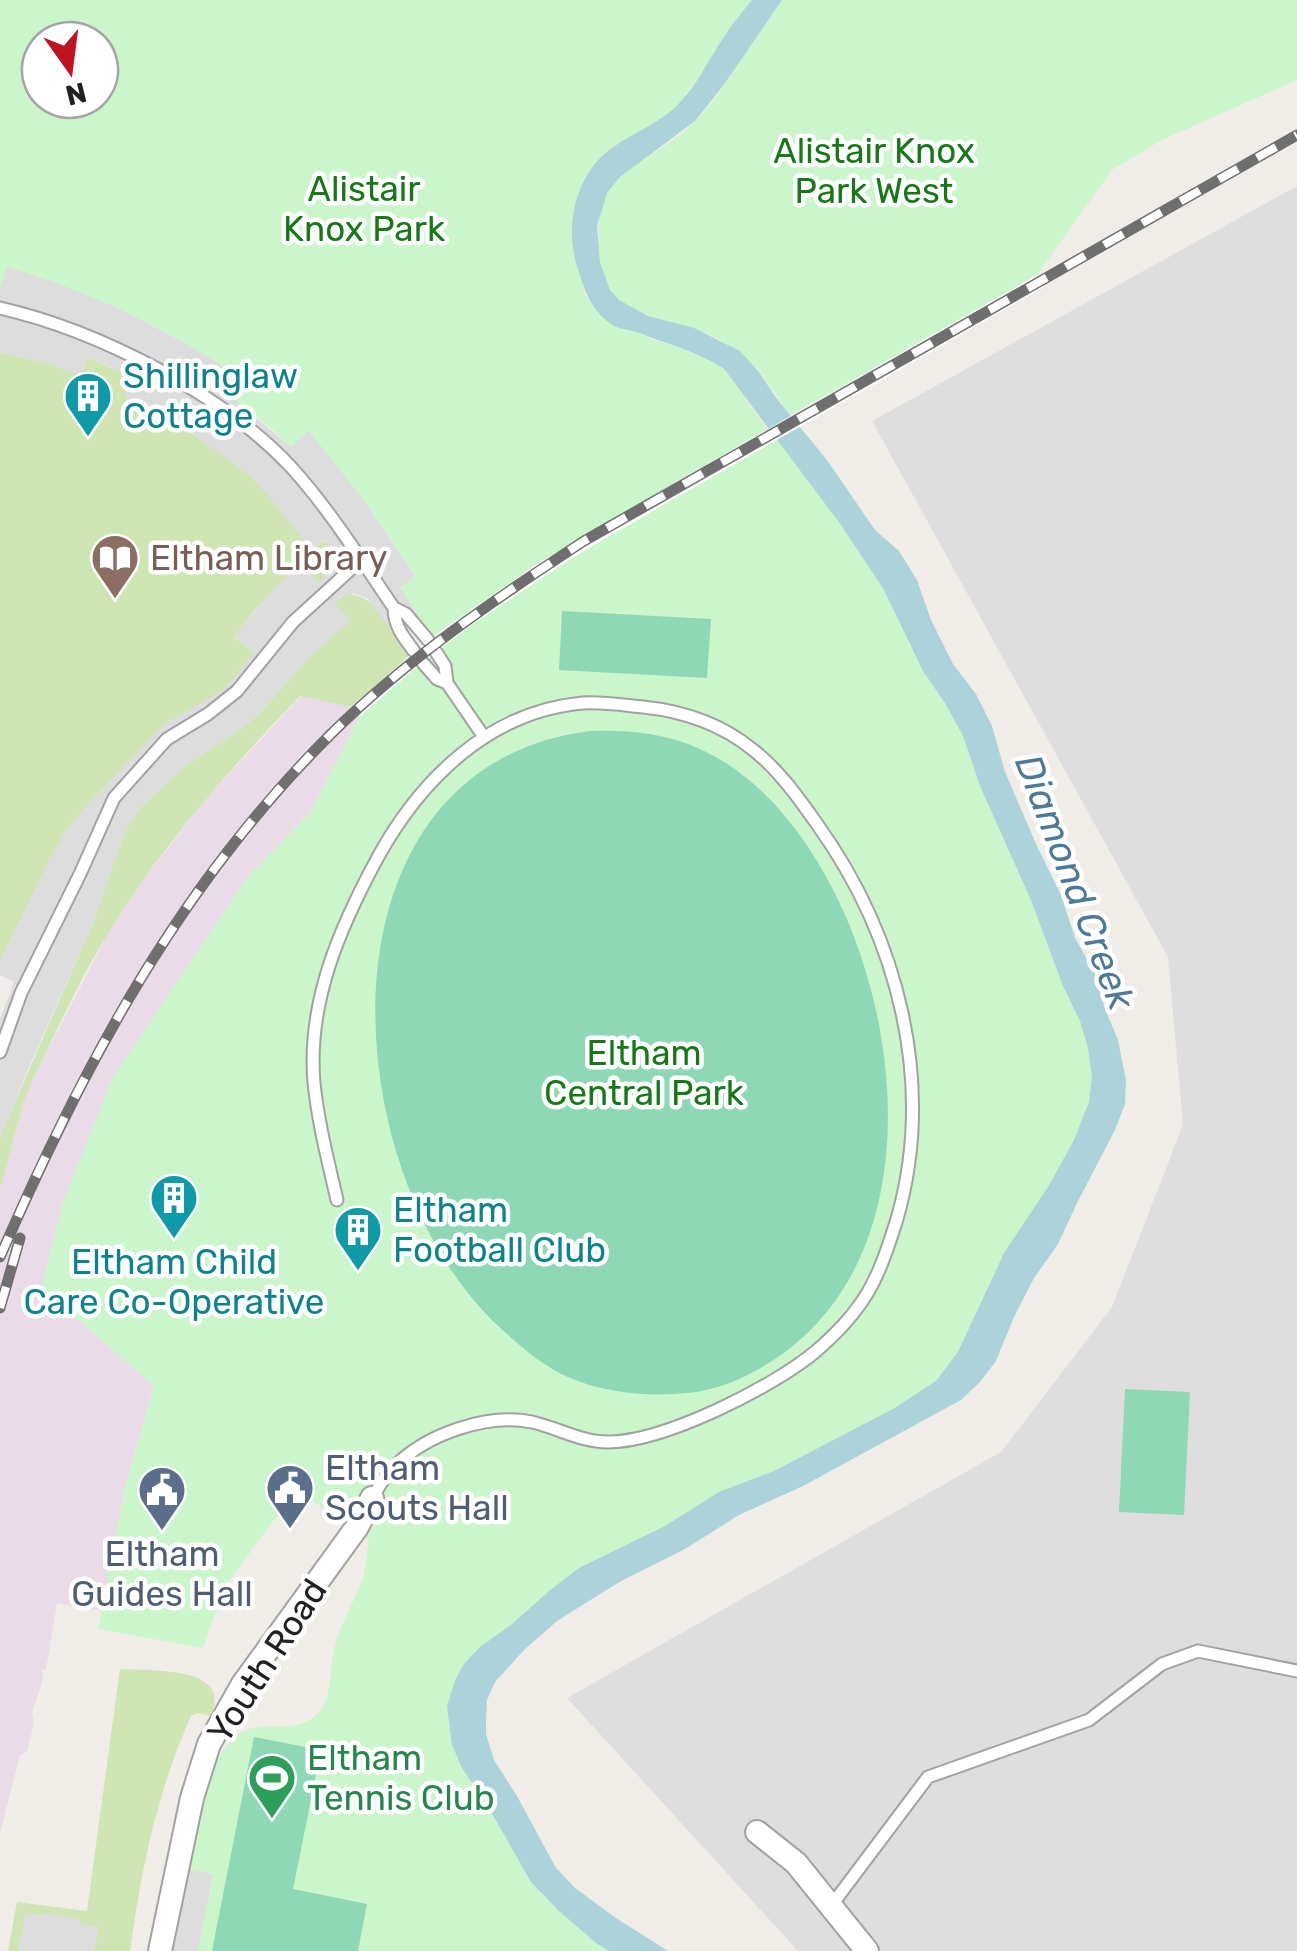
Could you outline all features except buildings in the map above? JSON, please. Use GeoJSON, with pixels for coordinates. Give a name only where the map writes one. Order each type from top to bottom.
{"type":"FeatureCollection","features":[{"type":"Feature","properties":{"kind":"street","name":"Youth Road"},"geometry":{"type":"LineString","coordinates":[[160,1951],[192,1798],[209,1744],[232,1700],[357,1527],[372,1498]]}},
{"type":"Feature","properties":{"kind":"street"},"geometry":{"type":"LineString","coordinates":[[756,1832],[796,1863],[867,1951]]}},
{"type":"Feature","properties":{"kind":"lane"},"geometry":{"type":"LineString","coordinates":[[0,308],[52,323],[129,356],[192,390],[251,430],[291,467],[338,526],[394,608],[406,614],[432,646],[445,666],[447,683],[484,737]]}},
{"type":"Feature","properties":{"kind":"lane"},"geometry":{"type":"LineString","coordinates":[[0,1052],[28,979],[114,798],[167,739],[237,691],[293,622],[361,560]]}},
{"type":"Feature","properties":{"kind":"lane"},"geometry":{"type":"LineString","coordinates":[[394,608],[395,622],[414,652]]}},
{"type":"Feature","properties":{"kind":"lane"},"geometry":{"type":"LineString","coordinates":[[422,662],[437,679],[447,683]]}},
{"type":"Feature","properties":{"kind":"lane"},"geometry":{"type":"LineString","coordinates":[[336,1200],[314,1067],[322,986],[359,892],[392,832],[422,791],[484,737],[548,710],[583,704],[618,704],[687,715],[722,728],[755,751],[793,790],[832,845],[886,952],[904,1016],[912,1075],[912,1138],[888,1248],[868,1291],[815,1352],[763,1386],[714,1410],[663,1431],[612,1442],[592,1441],[535,1422],[516,1420],[452,1431],[397,1464],[372,1498]]}},
{"type":"Feature","properties":{"kind":"lane"},"geometry":{"type":"LineString","coordinates":[[831,1906],[928,1777],[1089,1720],[1162,1664],[1198,1651],[1297,1671]]}},
{"type":"Feature","properties":{"kind":"shaded area"},"geometry":{"type":"Polygon","coordinates":[[[1297,186],[1297,1951],[798,1951],[567,1698],[1001,1452],[1112,1307],[1183,1125],[1168,957],[872,421],[1297,186]]]}},
{"type":"Feature","properties":{"kind":"shaded area"},"geometry":{"type":"Polygon","coordinates":[[[7,267],[115,307],[244,379],[233,398],[291,447],[309,431],[360,495],[415,576],[400,588],[433,637],[423,644],[408,628],[410,655],[367,598],[353,593],[340,597],[334,603],[351,620],[310,656],[259,714],[182,768],[139,809],[125,831],[93,923],[0,1139],[0,1019],[14,982],[0,975],[0,961],[55,849],[87,805],[164,724],[225,689],[254,653],[234,636],[301,563],[320,583],[328,569],[331,550],[326,540],[311,549],[249,475],[181,427],[124,395],[133,378],[89,357],[80,376],[51,364],[0,352],[0,288],[7,267]]]}},
{"type":"Feature","properties":{"kind":"shaded area"},"geometry":{"type":"Polygon","coordinates":[[[301,696],[351,707],[360,716],[310,813],[250,874],[40,1292],[50,1295],[154,1386],[125,1487],[102,1611],[57,1603],[46,1670],[42,1670],[43,1680],[32,1713],[34,1723],[27,1751],[20,1755],[0,1833],[0,1190],[33,1079],[108,933],[206,799],[301,696]]]}},
{"type":"Feature","properties":{"kind":"shaded area"},"geometry":{"type":"Polygon","coordinates":[[[189,1870],[213,1874],[198,1951],[173,1951],[189,1870]]]}},
{"type":"Feature","properties":{"kind":"shaded area"},"geometry":{"type":"Polygon","coordinates":[[[26,1913],[44,1917],[46,1913],[99,1928],[94,1951],[18,1951],[26,1913]]]}},
{"type":"Feature","properties":{"kind":"green space","name":"Alistair Knox Park"},"geometry":{"type":"Polygon","coordinates":[[[0,0],[752,0],[682,100],[665,117],[601,156],[582,186],[572,220],[585,295],[622,330],[677,347],[724,369],[767,429],[540,562],[433,637],[400,588],[415,575],[360,495],[309,432],[291,447],[232,398],[243,378],[100,302],[7,268],[0,288],[0,0]]]}},
{"type":"Feature","properties":{"kind":"green space","name":"Alistair Knox Park West"},"geometry":{"type":"Polygon","coordinates":[[[782,0],[1297,0],[1297,80],[1162,140],[1112,170],[1037,275],[791,415],[760,372],[728,345],[643,314],[618,299],[604,277],[599,250],[599,221],[605,199],[615,183],[706,110],[782,0]]]}},
{"type":"Feature","properties":{"kind":"green space"},"geometry":{"type":"Polygon","coordinates":[[[0,352],[80,375],[88,357],[133,378],[125,396],[236,464],[275,501],[311,548],[328,540],[331,558],[319,584],[301,563],[253,612],[234,637],[255,653],[225,689],[204,702],[55,849],[0,961],[0,352]]]}},
{"type":"Feature","properties":{"kind":"green space","name":"Eltham Central Park"},"geometry":{"type":"Polygon","coordinates":[[[791,431],[976,713],[1105,1091],[939,1393],[575,1590],[467,1704],[540,1866],[643,1951],[198,1951],[213,1875],[189,1870],[201,1808],[216,1763],[241,1732],[303,1723],[321,1709],[328,1693],[336,1642],[362,1580],[369,1541],[297,1489],[225,1586],[203,1648],[98,1629],[125,1487],[154,1386],[50,1295],[40,1293],[63,1202],[113,1077],[250,874],[310,813],[360,716],[500,603],[791,431]]]}},
{"type":"Feature","properties":{"kind":"green space"},"geometry":{"type":"Polygon","coordinates":[[[346,594],[357,595],[375,607],[410,655],[351,707],[300,696],[176,836],[111,929],[70,1003],[23,1104],[0,1190],[2,1132],[93,923],[125,831],[139,809],[182,768],[259,714],[310,656],[350,620],[333,603],[346,594]]]}},
{"type":"Feature","properties":{"kind":"green space"},"geometry":{"type":"Polygon","coordinates":[[[562,611],[711,619],[707,678],[559,670],[562,611]]]}},
{"type":"Feature","properties":{"kind":"green space"},"geometry":{"type":"Polygon","coordinates":[[[590,731],[646,734],[700,749],[738,772],[772,801],[813,854],[851,928],[871,990],[884,1055],[888,1122],[882,1187],[864,1248],[834,1303],[789,1349],[741,1378],[702,1391],[642,1394],[596,1387],[551,1368],[507,1334],[449,1266],[406,1182],[381,1087],[376,990],[392,898],[432,819],[497,761],[590,731]]]}},
{"type":"Feature","properties":{"kind":"green space"},"geometry":{"type":"Polygon","coordinates":[[[1125,1389],[1190,1392],[1184,1515],[1119,1512],[1125,1389]]]}},
{"type":"Feature","properties":{"kind":"green space"},"geometry":{"type":"Polygon","coordinates":[[[120,1669],[185,1674],[211,1687],[215,1699],[210,1716],[191,1716],[169,1773],[145,1861],[130,1951],[94,1951],[98,1928],[79,1924],[80,1920],[26,1914],[18,1951],[8,1951],[17,1902],[87,1911],[120,1669]]]}},
{"type":"Feature","properties":{"kind":"green space","name":"Eltham Tennis Club"},"geometry":{"type":"Polygon","coordinates":[[[254,1737],[321,1750],[293,1889],[367,1904],[358,1951],[212,1951],[254,1737]]]}},
{"type":"Feature","properties":{"kind":"water"},"geometry":{"type":"Polygon","coordinates":[[[752,0],[782,0],[695,121],[620,177],[607,193],[597,226],[600,262],[610,290],[619,300],[648,316],[694,328],[740,351],[827,460],[875,530],[899,551],[917,580],[953,664],[976,694],[992,726],[1005,772],[1061,895],[1075,938],[1095,973],[1118,1040],[1126,1080],[1125,1104],[1058,1244],[1034,1278],[1014,1317],[996,1361],[961,1400],[621,1581],[557,1621],[495,1682],[487,1700],[486,1718],[494,1760],[556,1868],[575,1888],[668,1951],[609,1951],[559,1911],[531,1882],[462,1768],[452,1745],[447,1706],[456,1678],[480,1647],[579,1568],[665,1526],[719,1492],[774,1471],[893,1409],[936,1381],[958,1352],[1004,1253],[1074,1140],[1089,1102],[1092,1077],[1080,1021],[980,786],[963,736],[923,671],[884,590],[841,525],[724,369],[694,353],[611,324],[593,305],[577,266],[573,217],[590,171],[612,148],[681,101],[752,0]]]}},
{"type":"Feature","properties":{"kind":"pier"},"geometry":{"type":"Polygon","coordinates":[[[1037,275],[1044,287],[578,554],[468,627],[360,716],[351,707],[435,635],[540,562],[1037,275]]]}},
{"type":"Feature","properties":{"kind":"railway"},"geometry":{"type":"LineString","coordinates":[[0,1257],[102,1046],[182,915],[277,792],[331,734],[390,680],[485,608],[584,541],[1297,135]]}},
{"type":"Feature","properties":{"kind":"railway"},"geometry":{"type":"LineString","coordinates":[[0,1308],[20,1238]]}},
{"type":"Feature","properties":{"kind":"place","name":"Shillinglaw Cottage"},"geometry":{"type":"Point","coordinates":[88,438]}},
{"type":"Feature","properties":{"kind":"place","name":"Eltham Library"},"geometry":{"type":"Point","coordinates":[115,600]}},
{"type":"Feature","properties":{"kind":"place","name":"Eltham Child Care Co-Operative"},"geometry":{"type":"Point","coordinates":[174,1240]}},
{"type":"Feature","properties":{"kind":"place","name":"Eltham Football Club"},"geometry":{"type":"Point","coordinates":[358,1272]}},
{"type":"Feature","properties":{"kind":"place","name":"Eltham Scouts Hall"},"geometry":{"type":"Point","coordinates":[290,1530]}},
{"type":"Feature","properties":{"kind":"place","name":"Eltham Guides Hall"},"geometry":{"type":"Point","coordinates":[162,1532]}},
{"type":"Feature","properties":{"kind":"place","name":"Eltham Tennis Club"},"geometry":{"type":"Point","coordinates":[272,1820]}},
{"type":"Feature","properties":{"kind":"water label","name":"Diamond Creek"},"geometry":{"type":"Point","coordinates":[1075,882]}}]}
